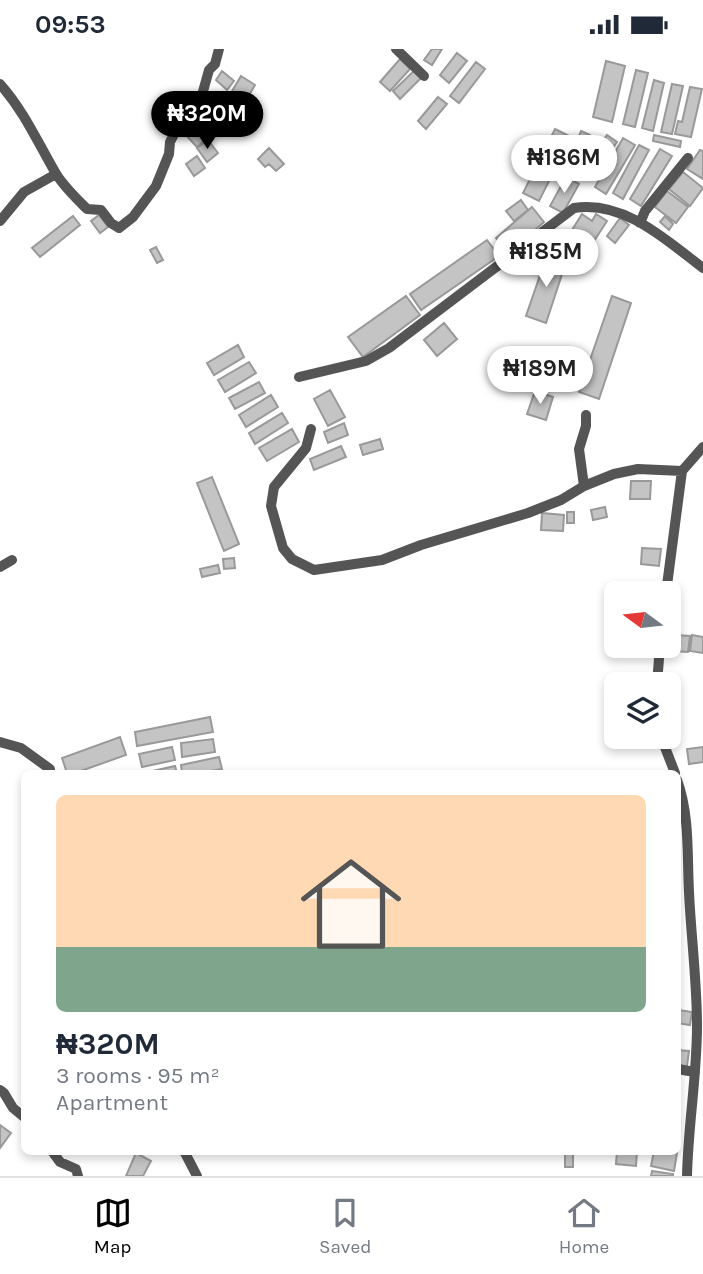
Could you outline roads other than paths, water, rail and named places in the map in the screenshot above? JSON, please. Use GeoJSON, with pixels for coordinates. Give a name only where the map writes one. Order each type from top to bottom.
{"type":"FeatureCollection","features":[{"type":"Feature","properties":{"kind":"street"},"geometry":{"type":"LineString","coordinates":[[0,84],[33,128],[56,174],[87,209],[101,211],[119,228],[133,217],[156,185],[169,154],[170,142],[182,119],[202,95],[209,70],[215,64],[219,49]]}},
{"type":"Feature","properties":{"kind":"street"},"geometry":{"type":"LineString","coordinates":[[396,49],[425,76]]}},
{"type":"Feature","properties":{"kind":"street"},"geometry":{"type":"LineString","coordinates":[[640,223],[645,211],[688,158]]}},
{"type":"Feature","properties":{"kind":"street"},"geometry":{"type":"LineString","coordinates":[[0,221],[24,192],[56,174]]}},
{"type":"Feature","properties":{"kind":"street"},"geometry":{"type":"LineString","coordinates":[[299,377],[366,361],[389,348],[574,208],[588,206],[616,210],[640,223],[703,268]]}},
{"type":"Feature","properties":{"kind":"street"},"geometry":{"type":"LineString","coordinates":[[583,486],[579,449],[586,426],[586,415]]}},
{"type":"Feature","properties":{"kind":"street"},"geometry":{"type":"LineString","coordinates":[[311,429],[306,448],[274,487],[271,506],[283,548],[292,559],[314,570],[382,560],[421,545],[528,513],[614,474],[638,469],[682,471]]}},
{"type":"Feature","properties":{"kind":"street"},"geometry":{"type":"LineString","coordinates":[[668,581],[682,471],[703,447]]}},
{"type":"Feature","properties":{"kind":"street"},"geometry":{"type":"LineString","coordinates":[[0,567],[12,560]]}},
{"type":"Feature","properties":{"kind":"street"},"geometry":{"type":"LineString","coordinates":[[0,742],[20,748],[50,769]]}},
{"type":"Feature","properties":{"kind":"street"},"geometry":{"type":"LineString","coordinates":[[666,749],[674,770]]}},
{"type":"Feature","properties":{"kind":"street"},"geometry":{"type":"LineString","coordinates":[[681,792],[688,837],[696,983],[697,1120],[683,1135],[687,1176]]}},
{"type":"Feature","properties":{"kind":"street"},"geometry":{"type":"LineString","coordinates":[[689,887],[703,887]]}},
{"type":"Feature","properties":{"kind":"street"},"geometry":{"type":"LineString","coordinates":[[681,1070],[695,1072]]}},
{"type":"Feature","properties":{"kind":"street"},"geometry":{"type":"LineString","coordinates":[[0,1090],[21,1115]]}},
{"type":"Feature","properties":{"kind":"street"},"geometry":{"type":"LineString","coordinates":[[55,1155],[60,1162],[76,1170],[78,1176]]}},
{"type":"Feature","properties":{"kind":"street"},"geometry":{"type":"LineString","coordinates":[[186,1155],[197,1176]]}}]}
